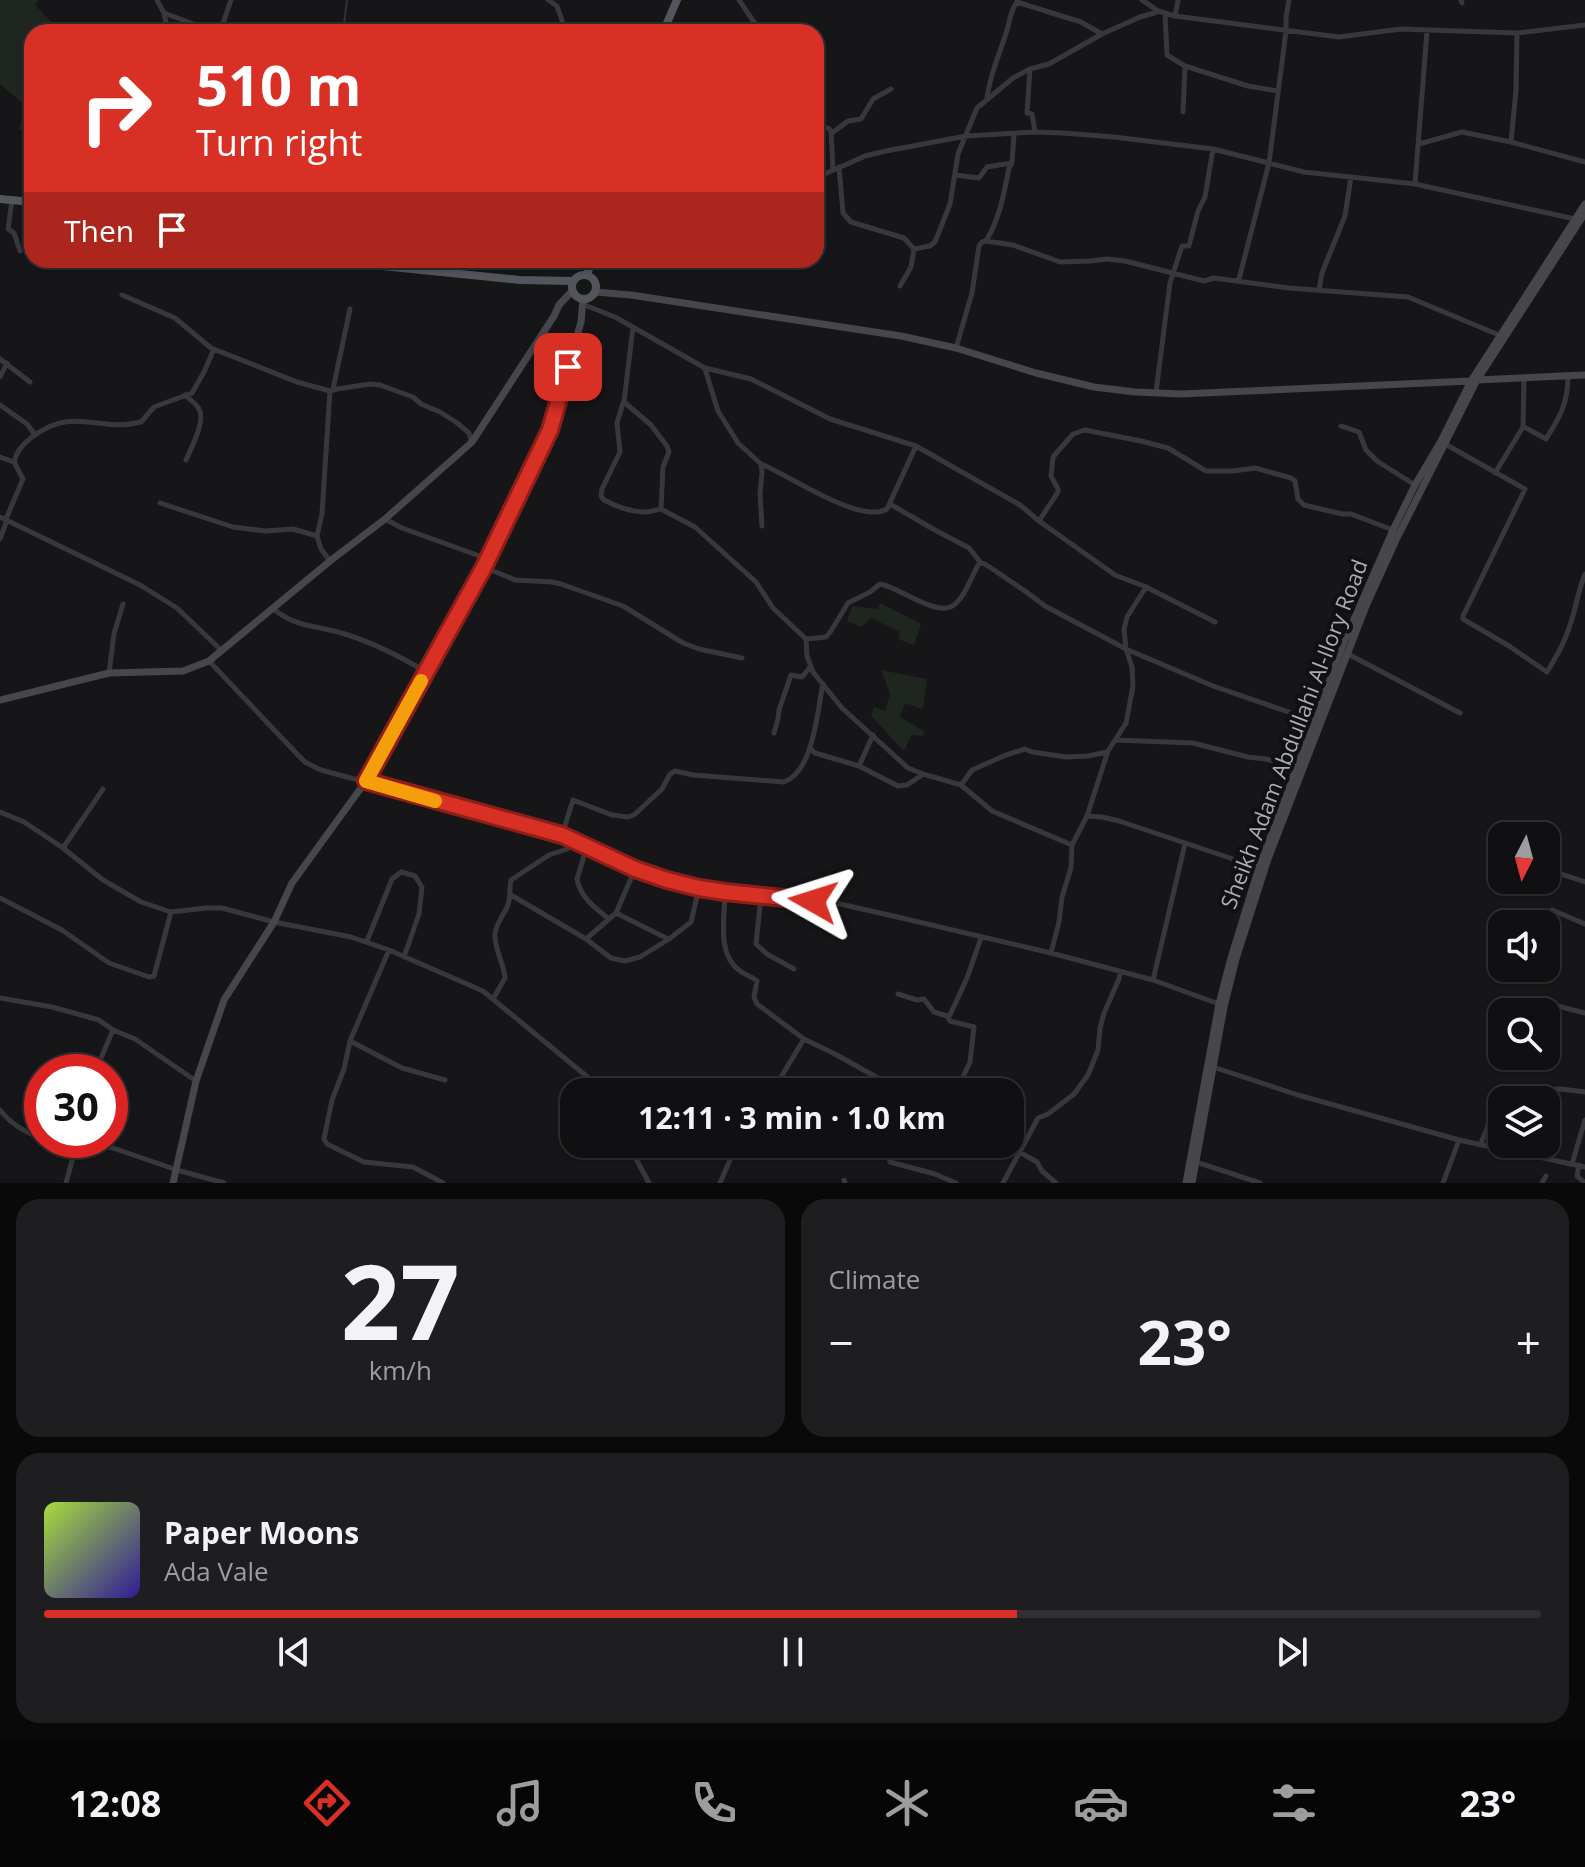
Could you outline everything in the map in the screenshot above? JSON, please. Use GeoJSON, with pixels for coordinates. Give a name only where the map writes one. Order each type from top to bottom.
{"type":"FeatureCollection","features":[{"type":"Feature","properties":{"kind":"main road"},"geometry":{"type":"LineString","coordinates":[[666,24],[676,2]]}},
{"type":"Feature","properties":{"kind":"main road"},"geometry":{"type":"LineString","coordinates":[[0,199],[24,201]]}},
{"type":"Feature","properties":{"kind":"main road"},"geometry":{"type":"LineString","coordinates":[[406,268],[572,287],[583,302],[595,292],[596,283],[587,275],[577,277],[572,287]]}},
{"type":"Feature","properties":{"kind":"main road"},"geometry":{"type":"LineString","coordinates":[[587,275],[590,268]]}},
{"type":"Feature","properties":{"kind":"street"},"geometry":{"type":"LineString","coordinates":[[157,0],[166,24]]}},
{"type":"Feature","properties":{"kind":"street"},"geometry":{"type":"LineString","coordinates":[[221,24],[231,0]]}},
{"type":"Feature","properties":{"kind":"street"},"geometry":{"type":"LineString","coordinates":[[548,0],[557,6],[563,24]]}},
{"type":"Feature","properties":{"kind":"street"},"geometry":{"type":"LineString","coordinates":[[664,0],[676,2]]}},
{"type":"Feature","properties":{"kind":"street"},"geometry":{"type":"LineString","coordinates":[[739,0],[754,22],[751,24]]}},
{"type":"Feature","properties":{"kind":"street"},"geometry":{"type":"LineString","coordinates":[[1142,0],[1175,16],[1339,37],[1401,29],[1517,33],[1585,25]]}},
{"type":"Feature","properties":{"kind":"street"},"geometry":{"type":"LineString","coordinates":[[1175,16],[1178,0]]}},
{"type":"Feature","properties":{"kind":"street"},"geometry":{"type":"LineString","coordinates":[[1235,281],[1239,279],[1269,163],[1289,0]]}},
{"type":"Feature","properties":{"kind":"street"},"geometry":{"type":"LineString","coordinates":[[987,99],[989,80],[1017,2],[1081,22],[1102,34]]}},
{"type":"Feature","properties":{"kind":"street"},"geometry":{"type":"LineString","coordinates":[[914,249],[935,242],[950,204],[958,154],[977,108],[1013,78],[1030,69],[1049,64],[1140,17],[1162,12]]}},
{"type":"Feature","properties":{"kind":"street"},"geometry":{"type":"LineString","coordinates":[[1162,12],[1167,55],[1185,66],[1248,86],[1278,91]]}},
{"type":"Feature","properties":{"kind":"street"},"geometry":{"type":"LineString","coordinates":[[164,13],[195,24]]}},
{"type":"Feature","properties":{"kind":"street"},"geometry":{"type":"LineString","coordinates":[[1415,184],[1427,31]]}},
{"type":"Feature","properties":{"kind":"street"},"geometry":{"type":"LineString","coordinates":[[1511,142],[1517,33]]}},
{"type":"Feature","properties":{"kind":"street"},"geometry":{"type":"LineString","coordinates":[[1183,112],[1185,66]]}},
{"type":"Feature","properties":{"kind":"street"},"geometry":{"type":"LineString","coordinates":[[1030,69],[1027,113],[1032,114],[1035,132]]}},
{"type":"Feature","properties":{"kind":"street"},"geometry":{"type":"LineString","coordinates":[[832,133],[848,121],[861,119],[873,99],[891,89]]}},
{"type":"Feature","properties":{"kind":"street"},"geometry":{"type":"LineString","coordinates":[[824,128],[832,133],[846,218],[904,238],[914,249]]}},
{"type":"Feature","properties":{"kind":"street"},"geometry":{"type":"LineString","coordinates":[[824,174],[865,156],[886,151],[966,136],[1035,132],[1114,137],[1213,149],[1304,172],[1415,184],[1575,219]]}},
{"type":"Feature","properties":{"kind":"street"},"geometry":{"type":"LineString","coordinates":[[1419,144],[1462,132],[1585,162]]}},
{"type":"Feature","properties":{"kind":"street"},"geometry":{"type":"LineString","coordinates":[[956,348],[972,293],[979,246],[994,228],[1002,203],[1012,163],[1014,133]]}},
{"type":"Feature","properties":{"kind":"street"},"geometry":{"type":"LineString","coordinates":[[1156,392],[1172,274],[1182,246],[1189,246],[1205,197],[1213,149]]}},
{"type":"Feature","properties":{"kind":"street"},"geometry":{"type":"LineString","coordinates":[[955,175],[979,178],[987,167],[1012,163]]}},
{"type":"Feature","properties":{"kind":"street"},"geometry":{"type":"LineString","coordinates":[[1319,291],[1322,273],[1345,216],[1351,177]]}},
{"type":"Feature","properties":{"kind":"street"},"geometry":{"type":"LineString","coordinates":[[12,199],[8,229],[14,233],[20,251]]}},
{"type":"Feature","properties":{"kind":"street","name":"Sheikh Adam Abdullahi Al-Ilory Road"},"geometry":{"type":"LineString","coordinates":[[1189,1183],[1219,1004],[1262,868],[1345,640],[1396,532],[1445,444],[1474,381],[1585,204]]}},
{"type":"Feature","properties":{"kind":"street","name":"Sheikh Adam Abdullahi Al-Ilory Road"},"geometry":{"type":"LineString","coordinates":[[1189,1183],[1196,1162],[1224,1007],[1262,868],[1415,485],[1499,335],[1585,213]]}},
{"type":"Feature","properties":{"kind":"street"},"geometry":{"type":"LineString","coordinates":[[986,241],[1013,245],[1060,262],[1107,259],[1204,281],[1214,278],[1319,291],[1408,297],[1499,335]]}},
{"type":"Feature","properties":{"kind":"street"},"geometry":{"type":"LineString","coordinates":[[900,286],[911,267],[914,249]]}},
{"type":"Feature","properties":{"kind":"street"},"geometry":{"type":"LineString","coordinates":[[0,700],[109,673],[183,671],[209,661],[385,519],[472,442],[572,287]]}},
{"type":"Feature","properties":{"kind":"street"},"geometry":{"type":"LineString","coordinates":[[595,292],[901,336],[956,348],[1094,387],[1181,394],[1585,375]]}},
{"type":"Feature","properties":{"kind":"street"},"geometry":{"type":"LineString","coordinates":[[122,295],[175,318],[214,349],[297,382],[332,391],[380,385],[413,397],[464,428],[472,442]]}},
{"type":"Feature","properties":{"kind":"street"},"geometry":{"type":"LineString","coordinates":[[173,1183],[196,1081],[224,1000],[274,922],[292,883],[366,781],[486,563],[550,430],[581,322],[583,302],[705,368],[751,379],[830,419],[916,446],[1020,505],[1115,575],[1215,622]]}},
{"type":"Feature","properties":{"kind":"street"},"geometry":{"type":"LineString","coordinates":[[330,561],[321,549],[317,536],[322,514],[332,391],[350,309]]}},
{"type":"Feature","properties":{"kind":"street"},"geometry":{"type":"LineString","coordinates":[[633,327],[624,402],[617,423],[620,452],[602,489],[604,500],[627,509],[651,513],[661,509],[695,527],[756,582],[773,608],[806,639],[807,656],[813,672],[842,708],[908,768],[961,785],[992,811],[1072,845]]}},
{"type":"Feature","properties":{"kind":"street"},"geometry":{"type":"LineString","coordinates":[[0,539],[4,519],[23,479],[14,462],[15,455],[25,443],[62,421],[137,424],[154,407],[192,393],[214,349]]}},
{"type":"Feature","properties":{"kind":"street"},"geometry":{"type":"LineString","coordinates":[[0,359],[30,382]]}},
{"type":"Feature","properties":{"kind":"street"},"geometry":{"type":"LineString","coordinates":[[0,377],[7,363]]}},
{"type":"Feature","properties":{"kind":"street"},"geometry":{"type":"LineString","coordinates":[[705,368],[718,411],[738,443],[761,464],[813,491],[862,511],[881,513],[887,509],[916,446]]}},
{"type":"Feature","properties":{"kind":"street"},"geometry":{"type":"LineString","coordinates":[[1523,427],[1546,439],[1563,412],[1568,375]]}},
{"type":"Feature","properties":{"kind":"street"},"geometry":{"type":"LineString","coordinates":[[1495,473],[1523,427],[1524,377]]}},
{"type":"Feature","properties":{"kind":"street"},"geometry":{"type":"LineString","coordinates":[[185,395],[200,409],[201,418],[186,460]]}},
{"type":"Feature","properties":{"kind":"street"},"geometry":{"type":"LineString","coordinates":[[624,402],[651,425],[667,446],[669,452],[663,467],[661,509]]}},
{"type":"Feature","properties":{"kind":"street"},"geometry":{"type":"LineString","coordinates":[[0,405],[27,424],[35,435]]}},
{"type":"Feature","properties":{"kind":"street"},"geometry":{"type":"LineString","coordinates":[[1341,426],[1359,432],[1366,450],[1377,461],[1415,485]]}},
{"type":"Feature","properties":{"kind":"street"},"geometry":{"type":"LineString","coordinates":[[1039,521],[1058,492],[1051,476],[1053,457],[1073,434],[1085,430],[1168,448],[1206,471],[1255,468],[1291,478],[1295,481],[1298,499],[1304,505],[1351,514],[1396,532]]}},
{"type":"Feature","properties":{"kind":"street"},"geometry":{"type":"LineString","coordinates":[[1445,444],[1525,489],[1463,619],[1547,672],[1570,625],[1585,574]]}},
{"type":"Feature","properties":{"kind":"street"},"geometry":{"type":"LineString","coordinates":[[0,457],[14,462]]}},
{"type":"Feature","properties":{"kind":"street"},"geometry":{"type":"LineString","coordinates":[[761,464],[762,526]]}},
{"type":"Feature","properties":{"kind":"street"},"geometry":{"type":"LineString","coordinates":[[160,503],[233,527],[265,531],[293,529],[317,536]]}},
{"type":"Feature","properties":{"kind":"street"},"geometry":{"type":"LineString","coordinates":[[890,504],[969,548],[981,563],[1045,606],[1126,649],[1213,686],[1315,721]]}},
{"type":"Feature","properties":{"kind":"street"},"geometry":{"type":"LineString","coordinates":[[4,519],[140,585],[177,608],[222,651]]}},
{"type":"Feature","properties":{"kind":"street"},"geometry":{"type":"LineString","coordinates":[[385,519],[486,563],[515,580],[561,584],[623,606],[683,643],[742,658]]}},
{"type":"Feature","properties":{"kind":"street"},"geometry":{"type":"LineString","coordinates":[[806,639],[826,637],[848,603],[880,584],[889,585],[933,607],[949,607],[955,604],[981,563]]}},
{"type":"Feature","properties":{"kind":"street"},"geometry":{"type":"LineString","coordinates":[[1051,953],[1071,868],[1072,845],[1087,816],[1108,751],[1126,723],[1133,686],[1124,629],[1127,617],[1146,587]]}},
{"type":"Feature","properties":{"kind":"street"},"geometry":{"type":"LineString","coordinates":[[109,673],[114,634],[123,604]]}},
{"type":"Feature","properties":{"kind":"street"},"geometry":{"type":"LineString","coordinates":[[273,609],[303,626],[338,632],[381,647],[426,672]]}},
{"type":"Feature","properties":{"kind":"street"},"geometry":{"type":"LineString","coordinates":[[1347,653],[1460,713]]}},
{"type":"Feature","properties":{"kind":"street"},"geometry":{"type":"LineString","coordinates":[[209,661],[305,762],[321,770],[562,835],[635,869],[667,880],[725,892],[840,904],[1051,953],[1153,980],[1219,1004]]}},
{"type":"Feature","properties":{"kind":"street"},"geometry":{"type":"LineString","coordinates":[[774,733],[791,675],[802,677],[811,666]]}},
{"type":"Feature","properties":{"kind":"street"},"geometry":{"type":"LineString","coordinates":[[562,835],[573,800],[612,815],[628,817],[662,789],[675,771],[784,782],[794,778],[810,748],[823,684]]}},
{"type":"Feature","properties":{"kind":"street"},"geometry":{"type":"LineString","coordinates":[[859,766],[873,735]]}},
{"type":"Feature","properties":{"kind":"street"},"geometry":{"type":"LineString","coordinates":[[1115,740],[1193,743],[1297,768]]}},
{"type":"Feature","properties":{"kind":"street"},"geometry":{"type":"LineString","coordinates":[[810,748],[815,753],[859,766],[903,786],[923,774]]}},
{"type":"Feature","properties":{"kind":"street"},"geometry":{"type":"LineString","coordinates":[[961,785],[972,770],[1025,749],[1066,757],[1108,751]]}},
{"type":"Feature","properties":{"kind":"street"},"geometry":{"type":"LineString","coordinates":[[63,848],[103,789]]}},
{"type":"Feature","properties":{"kind":"street"},"geometry":{"type":"LineString","coordinates":[[0,812],[24,822],[103,880],[141,902],[171,912],[222,908],[367,941],[483,991],[589,1078]]}},
{"type":"Feature","properties":{"kind":"street"},"geometry":{"type":"LineString","coordinates":[[1087,816],[1119,821],[1262,868]]}},
{"type":"Feature","properties":{"kind":"street"},"geometry":{"type":"LineString","coordinates":[[493,999],[505,978],[495,932],[511,895],[511,880],[549,855],[567,849],[573,840]]}},
{"type":"Feature","properties":{"kind":"street"},"geometry":{"type":"LineString","coordinates":[[1153,980],[1185,844]]}},
{"type":"Feature","properties":{"kind":"street"},"geometry":{"type":"LineString","coordinates":[[587,846],[577,884],[591,904],[609,919]]}},
{"type":"Feature","properties":{"kind":"street"},"geometry":{"type":"LineString","coordinates":[[586,939],[616,913],[635,869]]}},
{"type":"Feature","properties":{"kind":"street"},"geometry":{"type":"LineString","coordinates":[[367,941],[392,879],[401,872],[415,876],[422,887],[419,914],[404,957]]}},
{"type":"Feature","properties":{"kind":"street"},"geometry":{"type":"LineString","coordinates":[[1560,874],[1585,882]]}},
{"type":"Feature","properties":{"kind":"street"},"geometry":{"type":"LineString","coordinates":[[511,895],[586,939],[611,958],[625,961],[640,957],[691,922],[699,888]]}},
{"type":"Feature","properties":{"kind":"street"},"geometry":{"type":"LineString","coordinates":[[725,892],[724,939],[727,956],[739,970],[757,981],[754,997],[757,1004],[804,1039],[878,1078]]}},
{"type":"Feature","properties":{"kind":"street"},"geometry":{"type":"LineString","coordinates":[[761,896],[756,944],[794,969]]}},
{"type":"Feature","properties":{"kind":"street"},"geometry":{"type":"LineString","coordinates":[[0,898],[62,930],[109,963],[149,977],[154,976],[171,912]]}},
{"type":"Feature","properties":{"kind":"street"},"geometry":{"type":"LineString","coordinates":[[616,913],[669,939]]}},
{"type":"Feature","properties":{"kind":"street"},"geometry":{"type":"LineString","coordinates":[[1560,913],[1585,924]]}},
{"type":"Feature","properties":{"kind":"street"},"geometry":{"type":"LineString","coordinates":[[947,1016],[967,978],[981,938]]}},
{"type":"Feature","properties":{"kind":"street"},"geometry":{"type":"LineString","coordinates":[[389,950],[350,1041],[323,1137],[364,1162],[413,1167],[443,1183]]}},
{"type":"Feature","properties":{"kind":"street"},"geometry":{"type":"LineString","coordinates":[[1024,1144],[1038,1118],[1074,1094],[1088,1075],[1098,1050],[1104,1013],[1120,972]]}},
{"type":"Feature","properties":{"kind":"street"},"geometry":{"type":"LineString","coordinates":[[898,994],[924,999],[934,1012],[947,1016],[950,1021],[974,1027],[970,1062],[963,1078]]}},
{"type":"Feature","properties":{"kind":"street"},"geometry":{"type":"LineString","coordinates":[[0,998],[99,1020],[161,1055],[196,1081]]}},
{"type":"Feature","properties":{"kind":"street"},"geometry":{"type":"LineString","coordinates":[[1560,1007],[1585,1013]]}},
{"type":"Feature","properties":{"kind":"street"},"geometry":{"type":"LineString","coordinates":[[103,1054],[113,1030]]}},
{"type":"Feature","properties":{"kind":"street"},"geometry":{"type":"LineString","coordinates":[[780,1078],[804,1039]]}},
{"type":"Feature","properties":{"kind":"street"},"geometry":{"type":"LineString","coordinates":[[350,1041],[402,1068],[445,1080]]}},
{"type":"Feature","properties":{"kind":"street"},"geometry":{"type":"LineString","coordinates":[[1213,1067],[1298,1095],[1459,1140],[1578,1165]]}},
{"type":"Feature","properties":{"kind":"street"},"geometry":{"type":"LineString","coordinates":[[1480,1145],[1497,1091],[1561,1089],[1585,1092]]}},
{"type":"Feature","properties":{"kind":"street"},"geometry":{"type":"LineString","coordinates":[[0,1110],[24,1130]]}},
{"type":"Feature","properties":{"kind":"street"},"geometry":{"type":"LineString","coordinates":[[1585,1120],[1577,1176],[1585,1183]]}},
{"type":"Feature","properties":{"kind":"street"},"geometry":{"type":"LineString","coordinates":[[1443,1183],[1459,1140]]}},
{"type":"Feature","properties":{"kind":"street"},"geometry":{"type":"LineString","coordinates":[[128,1153],[224,1183]]}},
{"type":"Feature","properties":{"kind":"street"},"geometry":{"type":"LineString","coordinates":[[1024,1154],[1037,1162],[1056,1183]]}},
{"type":"Feature","properties":{"kind":"street"},"geometry":{"type":"LineString","coordinates":[[66,1183],[73,1158]]}},
{"type":"Feature","properties":{"kind":"street"},"geometry":{"type":"LineString","coordinates":[[636,1158],[649,1183]]}},
{"type":"Feature","properties":{"kind":"street"},"geometry":{"type":"LineString","coordinates":[[720,1183],[731,1158]]}},
{"type":"Feature","properties":{"kind":"street"},"geometry":{"type":"LineString","coordinates":[[889,1158],[890,1162],[952,1182]]}},
{"type":"Feature","properties":{"kind":"street"},"geometry":{"type":"LineString","coordinates":[[1003,1183],[1017,1158]]}},
{"type":"Feature","properties":{"kind":"street"},"geometry":{"type":"LineString","coordinates":[[1196,1162],[1260,1183]]}},
{"type":"Feature","properties":{"kind":"street"},"geometry":{"type":"LineString","coordinates":[[1542,1183],[1546,1176]]}},
{"type":"Feature","properties":{"kind":"shaded area"},"geometry":{"type":"Polygon","coordinates":[[[0,0],[39,0],[35,5],[53,24],[24,24],[24,104],[0,84],[0,0]]]}},
{"type":"Feature","properties":{"kind":"shaded area"},"geometry":{"type":"Polygon","coordinates":[[[24,116],[24,131],[18,129],[24,116]]]}},
{"type":"Feature","properties":{"kind":"shaded area"},"geometry":{"type":"Polygon","coordinates":[[[880,603],[921,624],[914,645],[898,639],[900,632],[871,618],[861,627],[847,621],[852,606],[877,609],[880,603]]]}},
{"type":"Feature","properties":{"kind":"shaded area"},"geometry":{"type":"Polygon","coordinates":[[[881,670],[927,679],[923,709],[905,703],[900,717],[924,731],[922,736],[912,735],[904,751],[871,716],[874,707],[885,711],[890,693],[881,670]]]}},
{"type":"Feature","properties":{"kind":"waterway"},"geometry":{"type":"LineString","coordinates":[[344,24],[347,0]]}},
{"type":"Feature","properties":{"kind":"slow traffic"},"geometry":{"type":"LineString","coordinates":[[421,681],[366,781],[435,801]]}},
{"type":"Feature","properties":{"kind":"route"},"geometry":{"type":"LineString","coordinates":[[568,367],[550,430],[484,567],[366,781],[562,835],[635,869],[667,880],[725,892],[813,901]]}}]}
